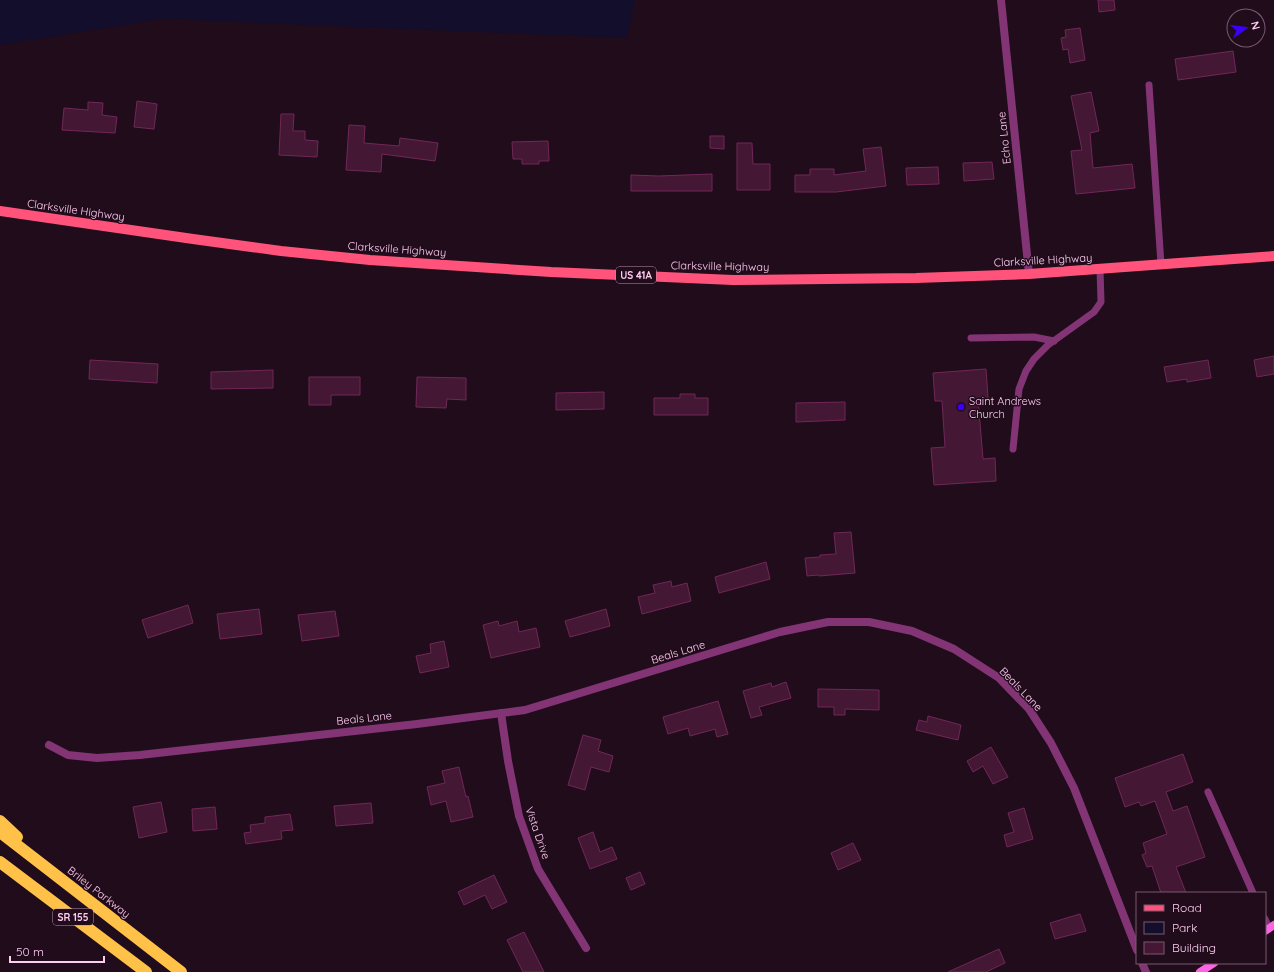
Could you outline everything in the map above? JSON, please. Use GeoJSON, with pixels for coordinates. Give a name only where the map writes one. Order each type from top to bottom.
{"type":"FeatureCollection","features":[{"type":"Feature","properties":{"kind":"highway"},"geometry":{"type":"LineString","coordinates":[[0,821],[57,875]]}},
{"type":"Feature","properties":{"kind":"highway","name":"Briley Parkway"},"geometry":{"type":"LineString","coordinates":[[0,832],[181,972]]}},
{"type":"Feature","properties":{"kind":"highway","name":"SR 155"},"geometry":{"type":"LineString","coordinates":[[0,862],[146,972]]}},
{"type":"Feature","properties":{"kind":"main road","name":"Clarksville Highway"},"geometry":{"type":"LineString","coordinates":[[0,211],[193,240],[370,260],[505,269],[733,280],[916,278],[1029,274],[1274,256]]}},
{"type":"Feature","properties":{"kind":"main road"},"geometry":{"type":"LineString","coordinates":[[1200,972],[1212,964]]}},
{"type":"Feature","properties":{"kind":"street","name":"Echo Lane"},"geometry":{"type":"LineString","coordinates":[[1001,0],[1029,274]]}},
{"type":"Feature","properties":{"kind":"street","name":"Beals Lane"},"geometry":{"type":"LineString","coordinates":[[49,745],[68,755],[97,758],[156,753],[525,710],[780,632],[828,622],[865,621],[912,631],[954,649],[999,678],[1029,709],[1051,743],[1074,788],[1136,947]]}},
{"type":"Feature","properties":{"kind":"street","name":"Vista Drive"},"geometry":{"type":"LineString","coordinates":[[501,713],[508,761],[519,816],[538,869],[586,948]]}},
{"type":"Feature","properties":{"kind":"lane"},"geometry":{"type":"LineString","coordinates":[[1149,85],[1161,264]]}},
{"type":"Feature","properties":{"kind":"lane"},"geometry":{"type":"LineString","coordinates":[[1013,449],[1019,389],[1026,372],[1034,359],[1054,341],[1094,312],[1101,302],[1100,269]]}},
{"type":"Feature","properties":{"kind":"lane"},"geometry":{"type":"LineString","coordinates":[[971,338],[1034,337],[1054,341]]}},
{"type":"Feature","properties":{"kind":"lane"},"geometry":{"type":"LineString","coordinates":[[1208,792],[1253,892]]}},
{"type":"Feature","properties":{"kind":"green space"},"geometry":{"type":"Polygon","coordinates":[[[0,0],[635,0],[627,38],[161,19],[0,45],[0,0]]]}},
{"type":"Feature","properties":{"kind":"building"},"geometry":{"type":"Polygon","coordinates":[[[1098,0],[1114,0],[1115,10],[1099,12],[1098,0]]]}},
{"type":"Feature","properties":{"kind":"building"},"geometry":{"type":"Polygon","coordinates":[[[1080,28],[1085,60],[1070,63],[1068,49],[1063,50],[1061,38],[1066,37],[1065,30],[1080,28]]]}},
{"type":"Feature","properties":{"kind":"building"},"geometry":{"type":"Polygon","coordinates":[[[1233,51],[1236,72],[1178,80],[1175,59],[1233,51]]]}},
{"type":"Feature","properties":{"kind":"building"},"geometry":{"type":"Polygon","coordinates":[[[1091,92],[1099,131],[1090,133],[1093,168],[1132,164],[1135,188],[1076,194],[1071,151],[1082,150],[1071,96],[1091,92]]]}},
{"type":"Feature","properties":{"kind":"building"},"geometry":{"type":"Polygon","coordinates":[[[137,101],[157,104],[154,129],[134,127],[137,101]]]}},
{"type":"Feature","properties":{"kind":"building"},"geometry":{"type":"Polygon","coordinates":[[[88,102],[103,103],[102,115],[117,117],[115,133],[62,130],[64,108],[88,110],[88,102]]]}},
{"type":"Feature","properties":{"kind":"building"},"geometry":{"type":"Polygon","coordinates":[[[281,114],[294,114],[293,131],[305,131],[305,140],[318,141],[317,157],[279,155],[281,114]]]}},
{"type":"Feature","properties":{"kind":"building"},"geometry":{"type":"Polygon","coordinates":[[[349,125],[365,126],[364,143],[399,146],[400,138],[438,143],[435,161],[382,154],[381,172],[346,170],[349,125]]]}},
{"type":"Feature","properties":{"kind":"building"},"geometry":{"type":"Polygon","coordinates":[[[710,136],[724,136],[724,149],[710,148],[710,136]]]}},
{"type":"Feature","properties":{"kind":"building"},"geometry":{"type":"Polygon","coordinates":[[[548,141],[549,161],[539,161],[539,164],[522,164],[522,159],[513,159],[512,142],[548,141]]]}},
{"type":"Feature","properties":{"kind":"building"},"geometry":{"type":"Polygon","coordinates":[[[737,143],[752,143],[753,164],[770,164],[770,190],[737,190],[737,143]]]}},
{"type":"Feature","properties":{"kind":"building"},"geometry":{"type":"Polygon","coordinates":[[[881,147],[886,186],[836,192],[795,192],[795,175],[810,175],[810,169],[834,169],[834,175],[866,171],[863,149],[881,147]]]}},
{"type":"Feature","properties":{"kind":"building"},"geometry":{"type":"Polygon","coordinates":[[[992,162],[994,179],[964,181],[963,163],[992,162]]]}},
{"type":"Feature","properties":{"kind":"building"},"geometry":{"type":"Polygon","coordinates":[[[938,167],[939,184],[907,185],[906,168],[938,167]]]}},
{"type":"Feature","properties":{"kind":"building"},"geometry":{"type":"Polygon","coordinates":[[[712,174],[712,191],[631,191],[631,175],[659,176],[712,174]]]}},
{"type":"Feature","properties":{"kind":"building"},"geometry":{"type":"Polygon","coordinates":[[[1274,356],[1274,374],[1257,377],[1254,360],[1274,356]]]}},
{"type":"Feature","properties":{"kind":"building"},"geometry":{"type":"Polygon","coordinates":[[[90,360],[158,364],[157,383],[89,379],[90,360]]]}},
{"type":"Feature","properties":{"kind":"building"},"geometry":{"type":"Polygon","coordinates":[[[1208,360],[1211,378],[1187,382],[1187,379],[1167,382],[1164,367],[1208,360]]]}},
{"type":"Feature","properties":{"kind":"building"},"geometry":{"type":"Polygon","coordinates":[[[986,369],[988,398],[978,399],[983,459],[995,458],[996,481],[934,485],[931,448],[945,447],[942,401],[935,401],[933,373],[986,369]]]}},
{"type":"Feature","properties":{"kind":"building"},"geometry":{"type":"Polygon","coordinates":[[[273,370],[273,388],[211,389],[211,372],[273,370]]]}},
{"type":"Feature","properties":{"kind":"building"},"geometry":{"type":"Polygon","coordinates":[[[309,377],[360,377],[360,395],[331,395],[331,405],[309,405],[309,377]]]}},
{"type":"Feature","properties":{"kind":"building"},"geometry":{"type":"Polygon","coordinates":[[[417,377],[466,378],[466,400],[447,399],[446,408],[416,407],[417,377]]]}},
{"type":"Feature","properties":{"kind":"building"},"geometry":{"type":"Polygon","coordinates":[[[604,392],[604,409],[556,410],[556,393],[604,392]]]}},
{"type":"Feature","properties":{"kind":"building"},"geometry":{"type":"Polygon","coordinates":[[[680,394],[695,394],[695,398],[708,398],[708,415],[654,415],[654,398],[680,398],[680,394]]]}},
{"type":"Feature","properties":{"kind":"building"},"geometry":{"type":"Polygon","coordinates":[[[845,402],[845,420],[796,422],[796,403],[845,402]]]}},
{"type":"Feature","properties":{"kind":"building"},"geometry":{"type":"Polygon","coordinates":[[[851,532],[855,573],[807,576],[805,558],[836,554],[834,533],[851,532]]]}},
{"type":"Feature","properties":{"kind":"building"},"geometry":{"type":"Polygon","coordinates":[[[766,562],[770,579],[719,593],[715,577],[766,562]]]}},
{"type":"Feature","properties":{"kind":"building"},"geometry":{"type":"Polygon","coordinates":[[[671,581],[672,587],[687,583],[691,601],[642,614],[638,597],[655,593],[653,585],[671,581]]]}},
{"type":"Feature","properties":{"kind":"building"},"geometry":{"type":"Polygon","coordinates":[[[188,605],[193,623],[148,638],[142,620],[188,605]]]}},
{"type":"Feature","properties":{"kind":"building"},"geometry":{"type":"Polygon","coordinates":[[[259,609],[262,634],[220,639],[217,614],[259,609]]]}},
{"type":"Feature","properties":{"kind":"building"},"geometry":{"type":"Polygon","coordinates":[[[606,609],[610,626],[570,637],[565,621],[606,609]]]}},
{"type":"Feature","properties":{"kind":"building"},"geometry":{"type":"Polygon","coordinates":[[[335,611],[339,636],[302,641],[298,615],[335,611]]]}},
{"type":"Feature","properties":{"kind":"building"},"geometry":{"type":"Polygon","coordinates":[[[498,621],[499,626],[517,621],[519,632],[536,628],[540,647],[491,658],[483,625],[498,621]]]}},
{"type":"Feature","properties":{"kind":"building"},"geometry":{"type":"Polygon","coordinates":[[[444,641],[449,667],[420,673],[416,656],[431,653],[430,644],[444,641]]]}},
{"type":"Feature","properties":{"kind":"building"},"geometry":{"type":"Polygon","coordinates":[[[786,682],[791,698],[759,707],[762,715],[751,718],[743,691],[771,683],[772,687],[786,682]]]}},
{"type":"Feature","properties":{"kind":"building"},"geometry":{"type":"Polygon","coordinates":[[[818,689],[879,690],[879,710],[845,709],[845,715],[834,715],[834,707],[818,707],[818,689]]]}},
{"type":"Feature","properties":{"kind":"building"},"geometry":{"type":"Polygon","coordinates":[[[718,701],[728,734],[717,737],[715,729],[690,736],[688,728],[668,734],[663,717],[718,701]]]}},
{"type":"Feature","properties":{"kind":"building"},"geometry":{"type":"Polygon","coordinates":[[[928,716],[961,725],[958,740],[916,730],[919,720],[927,722],[928,716]]]}},
{"type":"Feature","properties":{"kind":"building"},"geometry":{"type":"Polygon","coordinates":[[[583,735],[601,740],[598,751],[613,756],[609,772],[591,767],[585,790],[568,785],[583,735]]]}},
{"type":"Feature","properties":{"kind":"building"},"geometry":{"type":"Polygon","coordinates":[[[991,747],[1008,777],[993,784],[983,766],[973,772],[967,761],[991,747]]]}},
{"type":"Feature","properties":{"kind":"building"},"geometry":{"type":"Polygon","coordinates":[[[1183,754],[1193,782],[1166,792],[1173,811],[1187,806],[1205,857],[1176,867],[1186,892],[1161,892],[1152,866],[1147,867],[1142,855],[1146,853],[1143,843],[1167,834],[1155,801],[1141,806],[1139,802],[1125,807],[1115,778],[1183,754]]]}},
{"type":"Feature","properties":{"kind":"building"},"geometry":{"type":"Polygon","coordinates":[[[459,767],[466,797],[468,796],[473,817],[451,822],[446,801],[431,805],[427,787],[445,783],[442,771],[459,767]]]}},
{"type":"Feature","properties":{"kind":"building"},"geometry":{"type":"Polygon","coordinates":[[[161,802],[167,832],[139,838],[133,807],[161,802]]]}},
{"type":"Feature","properties":{"kind":"building"},"geometry":{"type":"Polygon","coordinates":[[[371,803],[373,823],[336,826],[334,806],[371,803]]]}},
{"type":"Feature","properties":{"kind":"building"},"geometry":{"type":"Polygon","coordinates":[[[215,807],[217,829],[193,831],[192,809],[215,807]]]}},
{"type":"Feature","properties":{"kind":"building"},"geometry":{"type":"Polygon","coordinates":[[[1024,808],[1033,839],[1007,847],[1004,835],[1014,832],[1008,813],[1024,808]]]}},
{"type":"Feature","properties":{"kind":"building"},"geometry":{"type":"Polygon","coordinates":[[[290,814],[293,830],[281,831],[282,839],[246,844],[244,833],[251,832],[250,825],[265,823],[265,817],[290,814]]]}},
{"type":"Feature","properties":{"kind":"building"},"geometry":{"type":"Polygon","coordinates":[[[593,832],[600,852],[612,847],[617,859],[590,869],[578,838],[593,832]]]}},
{"type":"Feature","properties":{"kind":"building"},"geometry":{"type":"Polygon","coordinates":[[[853,843],[861,860],[838,870],[831,853],[853,843]]]}},
{"type":"Feature","properties":{"kind":"building"},"geometry":{"type":"Polygon","coordinates":[[[640,872],[645,884],[631,890],[626,878],[640,872]]]}},
{"type":"Feature","properties":{"kind":"building"},"geometry":{"type":"Polygon","coordinates":[[[494,875],[507,902],[492,909],[485,895],[464,905],[458,892],[494,875]]]}},
{"type":"Feature","properties":{"kind":"building"},"geometry":{"type":"Polygon","coordinates":[[[1080,914],[1086,931],[1055,939],[1050,923],[1080,914]]]}},
{"type":"Feature","properties":{"kind":"building"},"geometry":{"type":"Polygon","coordinates":[[[524,932],[544,972],[523,972],[507,940],[524,932]]]}},
{"type":"Feature","properties":{"kind":"building"},"geometry":{"type":"Polygon","coordinates":[[[999,949],[1005,963],[986,972],[948,972],[999,949]]]}},
{"type":"Feature","properties":{"kind":"place","name":"Saint Andrews Church"},"geometry":{"type":"Point","coordinates":[961,407]}}]}
